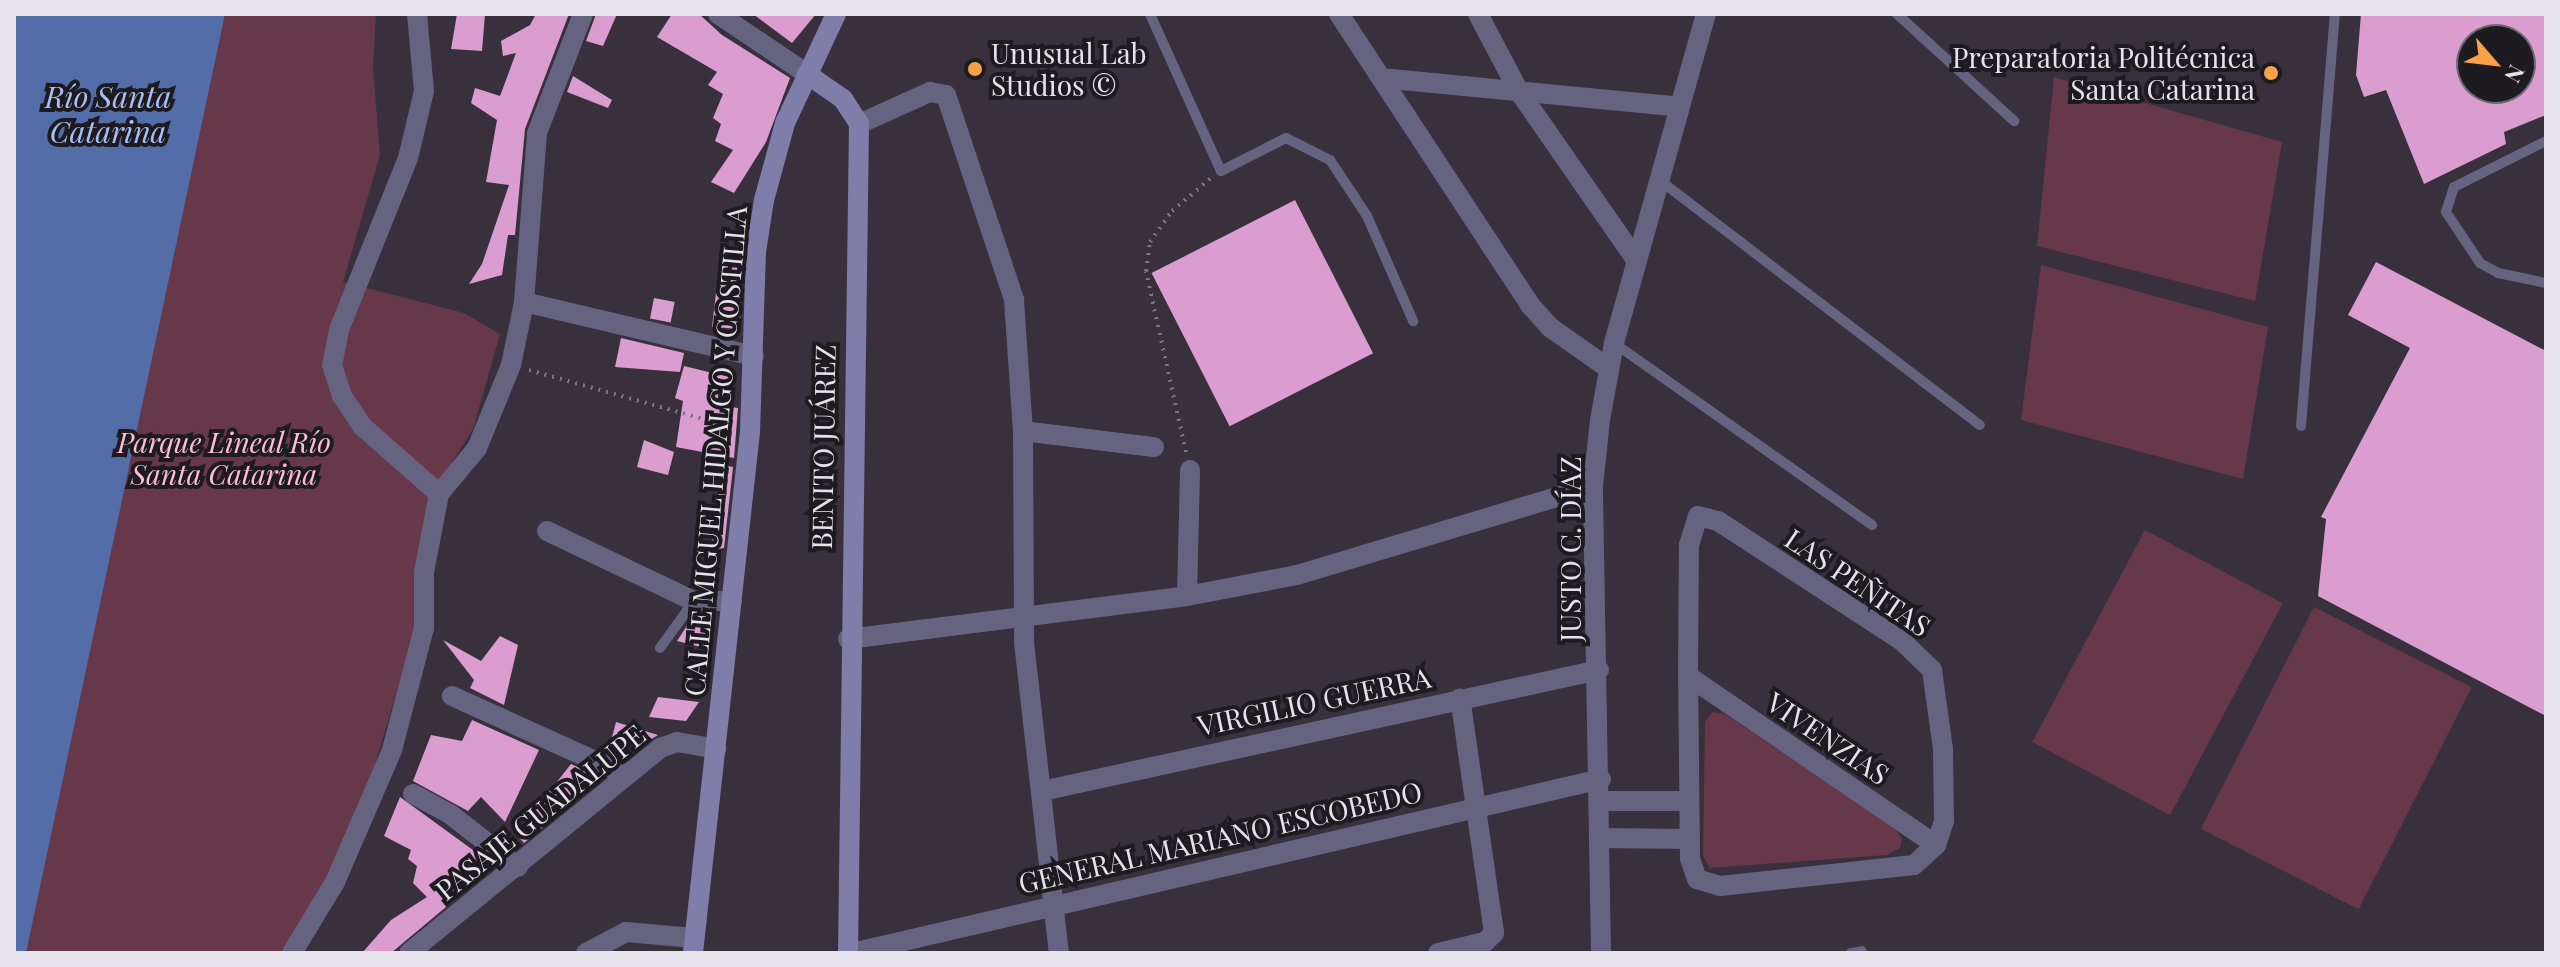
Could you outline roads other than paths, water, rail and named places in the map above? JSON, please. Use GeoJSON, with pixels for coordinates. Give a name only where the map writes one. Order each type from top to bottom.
{"type":"FeatureCollection","features":[{"type":"Feature","properties":{"kind":"street"},"geometry":{"type":"LineString","coordinates":[[417,14],[424,91],[415,131],[379,237],[339,330],[332,365],[342,396],[362,426],[439,494]]}},
{"type":"Feature","properties":{"kind":"street"},"geometry":{"type":"LineString","coordinates":[[292,953],[335,882],[392,750],[424,628],[424,572],[439,494],[477,448],[511,365],[524,302],[537,133],[583,14]]}},
{"type":"Feature","properties":{"kind":"street"},"geometry":{"type":"LineString","coordinates":[[718,14],[843,99],[859,124],[942,91],[996,234],[1014,300],[1023,431],[1023,614],[1059,953]]}},
{"type":"Feature","properties":{"kind":"street","name":"CALLE MIGUEL HIDALGO Y COSTILLA"},"geometry":{"type":"LineString","coordinates":[[693,946],[750,432],[756,252],[772,158],[836,14]]}},
{"type":"Feature","properties":{"kind":"street"},"geometry":{"type":"LineString","coordinates":[[1339,14],[1530,305],[1551,328],[1608,368]]}},
{"type":"Feature","properties":{"kind":"street"},"geometry":{"type":"LineString","coordinates":[[1478,14],[1518,90],[1637,261]]}},
{"type":"Feature","properties":{"kind":"street","name":"JUSTO C. DÍAZ"},"geometry":{"type":"LineString","coordinates":[[1601,953],[1601,779],[1593,486],[1608,368],[1662,182],[1699,17]]}},
{"type":"Feature","properties":{"kind":"street"},"geometry":{"type":"LineString","coordinates":[[1381,78],[1680,107]]}},
{"type":"Feature","properties":{"kind":"street","name":"BENITO JUÁREZ"},"geometry":{"type":"LineString","coordinates":[[850,953],[848,639],[859,124]]}},
{"type":"Feature","properties":{"kind":"street"},"geometry":{"type":"LineString","coordinates":[[524,302],[754,356]]}},
{"type":"Feature","properties":{"kind":"street"},"geometry":{"type":"LineString","coordinates":[[1023,431],[1154,447]]}},
{"type":"Feature","properties":{"kind":"street"},"geometry":{"type":"LineString","coordinates":[[1187,596],[1190,470]]}},
{"type":"Feature","properties":{"kind":"street"},"geometry":{"type":"LineString","coordinates":[[848,639],[1023,614],[1187,596],[1297,575],[1593,486]]}},
{"type":"Feature","properties":{"kind":"street","name":"LAS PEÑITAS"},"geometry":{"type":"LineString","coordinates":[[1704,515],[1902,641],[1932,670],[1944,806],[1936,845],[1914,865],[1900,870],[1720,886],[1697,879],[1690,839],[1688,676],[1689,545],[1692,524],[1704,515]]}},
{"type":"Feature","properties":{"kind":"street"},"geometry":{"type":"LineString","coordinates":[[547,531],[694,601],[732,601]]}},
{"type":"Feature","properties":{"kind":"street","name":"VIRGILIO GUERRA"},"geometry":{"type":"LineString","coordinates":[[1042,791],[1599,670]]}},
{"type":"Feature","properties":{"kind":"street","name":"VIVENZIAS"},"geometry":{"type":"LineString","coordinates":[[1688,676],[1936,845]]}},
{"type":"Feature","properties":{"kind":"street"},"geometry":{"type":"LineString","coordinates":[[452,696],[626,775]]}},
{"type":"Feature","properties":{"kind":"street"},"geometry":{"type":"LineString","coordinates":[[1438,953],[1493,936],[1460,698]]}},
{"type":"Feature","properties":{"kind":"street","name":"PASAJE GUADALUPE"},"geometry":{"type":"LineString","coordinates":[[409,953],[669,743],[716,749]]}},
{"type":"Feature","properties":{"kind":"street","name":"GENERAL MARIANO ESCOBEDO"},"geometry":{"type":"LineString","coordinates":[[850,953],[1053,903],[1601,779]]}},
{"type":"Feature","properties":{"kind":"street"},"geometry":{"type":"LineString","coordinates":[[413,794],[450,814],[518,867]]}},
{"type":"Feature","properties":{"kind":"street"},"geometry":{"type":"LineString","coordinates":[[1600,801],[1689,801]]}},
{"type":"Feature","properties":{"kind":"street"},"geometry":{"type":"LineString","coordinates":[[1599,838],[1690,839]]}},
{"type":"Feature","properties":{"kind":"street"},"geometry":{"type":"LineString","coordinates":[[596,948],[642,932],[693,946]]}},
{"type":"Feature","properties":{"kind":"lane"},"geometry":{"type":"LineString","coordinates":[[1150,14],[1221,171],[1286,138],[1330,160],[1367,216],[1413,321]]}},
{"type":"Feature","properties":{"kind":"lane"},"geometry":{"type":"LineString","coordinates":[[1897,14],[2014,121]]}},
{"type":"Feature","properties":{"kind":"lane"},"geometry":{"type":"LineString","coordinates":[[2301,426],[2335,14]]}},
{"type":"Feature","properties":{"kind":"lane"},"geometry":{"type":"LineString","coordinates":[[2546,141],[2454,187],[2446,212],[2480,263],[2498,273],[2546,283]]}},
{"type":"Feature","properties":{"kind":"lane"},"geometry":{"type":"LineString","coordinates":[[1662,182],[1980,425]]}},
{"type":"Feature","properties":{"kind":"lane"},"geometry":{"type":"LineString","coordinates":[[1614,343],[1872,525]]}},
{"type":"Feature","properties":{"kind":"lane"},"geometry":{"type":"LineString","coordinates":[[660,648],[694,601]]}},
{"type":"Feature","properties":{"kind":"water","name":"Río Santa Catarina"},"geometry":{"type":"Polygon","coordinates":[[[14,14],[225,14],[26,953],[14,953],[14,14]]]}},
{"type":"Feature","properties":{"kind":"place","name":"Unusual Lab Studios ©"},"geometry":{"type":"Point","coordinates":[975,69]}},
{"type":"Feature","properties":{"kind":"place","name":"Preparatoria Politécnica Santa Catarina"},"geometry":{"type":"Point","coordinates":[2271,73]}},
{"type":"Feature","properties":{"kind":"park label","name":"Parque Lineal Río Santa Catarina"},"geometry":{"type":"Point","coordinates":[224,458]}}]}
